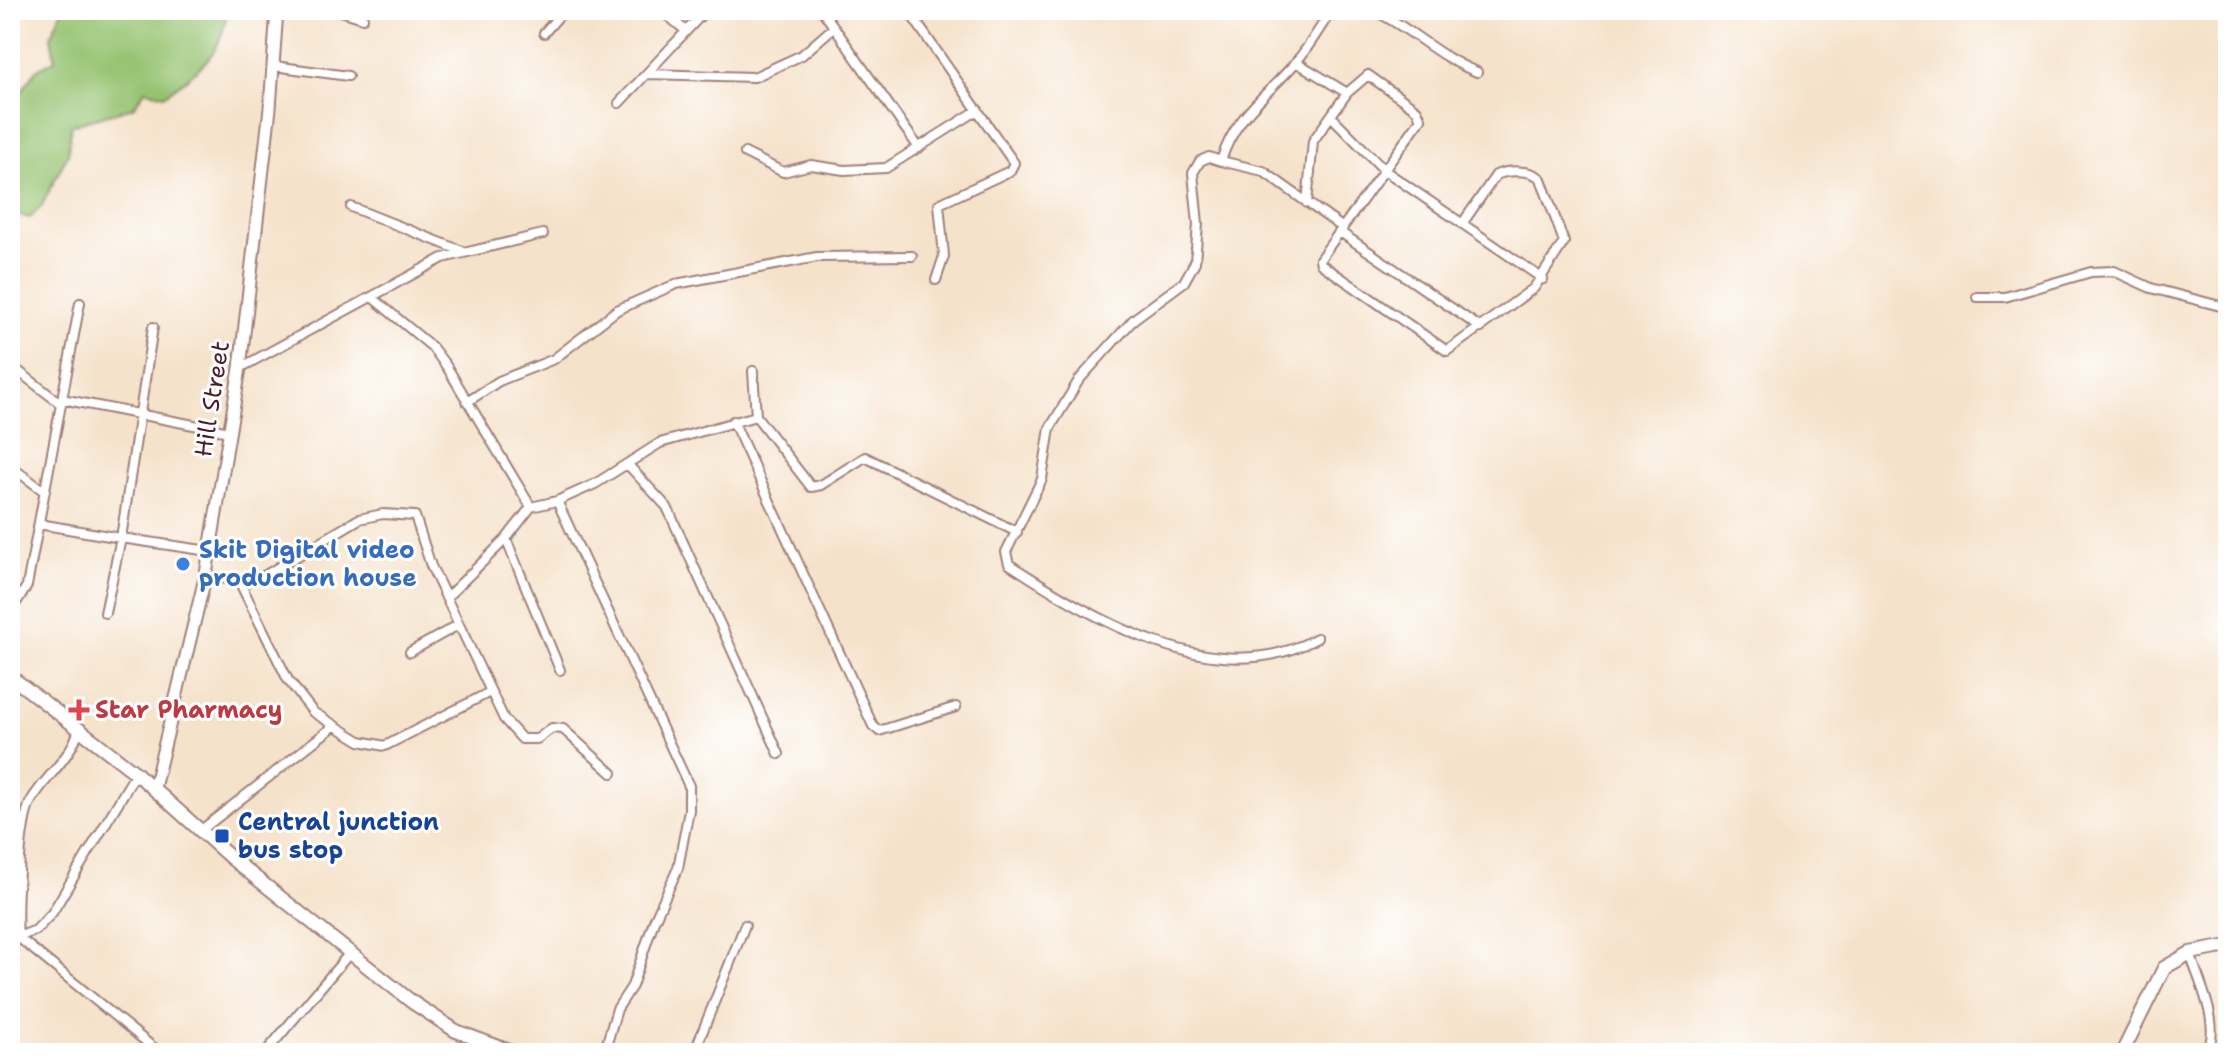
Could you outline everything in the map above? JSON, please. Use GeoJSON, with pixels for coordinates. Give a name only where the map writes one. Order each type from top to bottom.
{"type":"FeatureCollection","features":[{"type":"Feature","properties":{"kind":"main road","name":"Hill Street"},"geometry":{"type":"LineString","coordinates":[[154,788],[206,574],[240,368],[274,66],[277,10]]}},
{"type":"Feature","properties":{"kind":"main road"},"geometry":{"type":"LineString","coordinates":[[10,676],[136,773],[200,831],[349,954],[441,1022],[484,1043],[515,1053]]}},
{"type":"Feature","properties":{"kind":"main road"},"geometry":{"type":"LineString","coordinates":[[2122,1053],[2164,968],[2190,953],[2228,946]]}},
{"type":"Feature","properties":{"kind":"street"},"geometry":{"type":"LineString","coordinates":[[338,10],[363,18]]}},
{"type":"Feature","properties":{"kind":"street"},"geometry":{"type":"LineString","coordinates":[[544,33],[564,10]]}},
{"type":"Feature","properties":{"kind":"street"},"geometry":{"type":"LineString","coordinates":[[661,10],[686,31]]}},
{"type":"Feature","properties":{"kind":"street"},"geometry":{"type":"LineString","coordinates":[[619,103],[706,10]]}},
{"type":"Feature","properties":{"kind":"street"},"geometry":{"type":"LineString","coordinates":[[822,10],[919,148]]}},
{"type":"Feature","properties":{"kind":"street"},"geometry":{"type":"LineString","coordinates":[[908,10],[1014,167],[939,204],[944,256],[936,280]]}},
{"type":"Feature","properties":{"kind":"street"},"geometry":{"type":"LineString","coordinates":[[1221,161],[1228,139],[1244,114],[1296,62],[1332,10]]}},
{"type":"Feature","properties":{"kind":"street"},"geometry":{"type":"LineString","coordinates":[[1373,10],[1394,20],[1457,65],[1477,72]]}},
{"type":"Feature","properties":{"kind":"street"},"geometry":{"type":"LineString","coordinates":[[647,74],[754,77],[802,55],[834,27]]}},
{"type":"Feature","properties":{"kind":"street"},"geometry":{"type":"LineString","coordinates":[[1296,62],[1347,93]]}},
{"type":"Feature","properties":{"kind":"street"},"geometry":{"type":"LineString","coordinates":[[274,66],[348,76]]}},
{"type":"Feature","properties":{"kind":"street"},"geometry":{"type":"LineString","coordinates":[[1307,203],[1311,146],[1347,93],[1368,75],[1420,113],[1421,119],[1320,259],[1324,267],[1442,351],[1481,328],[1543,279],[1564,242],[1538,175],[1503,172],[1496,175],[1462,224]]}},
{"type":"Feature","properties":{"kind":"street"},"geometry":{"type":"LineString","coordinates":[[745,153],[783,172],[811,165],[844,170],[886,168],[978,110]]}},
{"type":"Feature","properties":{"kind":"street"},"geometry":{"type":"LineString","coordinates":[[1331,116],[1384,170],[1543,279]]}},
{"type":"Feature","properties":{"kind":"street"},"geometry":{"type":"LineString","coordinates":[[1317,638],[1299,648],[1235,659],[1201,654],[1120,629],[1081,611],[1009,564],[1006,552],[1042,479],[1050,428],[1079,380],[1134,319],[1184,282],[1195,262],[1198,224],[1193,173],[1200,161],[1209,157],[1263,171],[1481,328]]}},
{"type":"Feature","properties":{"kind":"street"},"geometry":{"type":"LineString","coordinates":[[351,207],[462,252]]}},
{"type":"Feature","properties":{"kind":"street"},"geometry":{"type":"LineString","coordinates":[[240,368],[286,340],[373,298],[433,262],[462,252],[543,234]]}},
{"type":"Feature","properties":{"kind":"street"},"geometry":{"type":"LineString","coordinates":[[467,402],[499,381],[554,359],[617,310],[676,284],[817,257],[912,256]]}},
{"type":"Feature","properties":{"kind":"street"},"geometry":{"type":"LineString","coordinates":[[1977,297],[2005,297],[2091,272],[2114,271],[2151,288],[2228,308]]}},
{"type":"Feature","properties":{"kind":"street"},"geometry":{"type":"LineString","coordinates":[[373,298],[432,347],[531,507]]}},
{"type":"Feature","properties":{"kind":"street"},"geometry":{"type":"LineString","coordinates":[[10,612],[27,586],[80,303]]}},
{"type":"Feature","properties":{"kind":"street"},"geometry":{"type":"LineString","coordinates":[[105,613],[121,538],[153,327]]}},
{"type":"Feature","properties":{"kind":"street"},"geometry":{"type":"LineString","coordinates":[[17,370],[61,401],[229,432]]}},
{"type":"Feature","properties":{"kind":"street"},"geometry":{"type":"LineString","coordinates":[[753,371],[756,416],[811,487],[821,485],[865,457],[1017,532]]}},
{"type":"Feature","properties":{"kind":"street"},"geometry":{"type":"LineString","coordinates":[[446,598],[506,539],[531,507],[557,501],[629,466],[646,450],[660,443],[756,416]]}},
{"type":"Feature","properties":{"kind":"street"},"geometry":{"type":"LineString","coordinates":[[733,421],[873,726],[879,731],[956,707]]}},
{"type":"Feature","properties":{"kind":"street"},"geometry":{"type":"LineString","coordinates":[[10,466],[44,491]]}},
{"type":"Feature","properties":{"kind":"street"},"geometry":{"type":"LineString","coordinates":[[629,466],[667,507],[779,754]]}},
{"type":"Feature","properties":{"kind":"street"},"geometry":{"type":"LineString","coordinates":[[557,501],[689,786],[689,810],[678,868],[654,921],[632,986],[617,1009],[604,1053]]}},
{"type":"Feature","properties":{"kind":"street"},"geometry":{"type":"LineString","coordinates":[[206,574],[240,583],[264,576],[359,519],[371,515],[408,513],[419,520],[421,542],[504,719],[522,739],[537,739],[552,728],[563,729],[612,773]]}},
{"type":"Feature","properties":{"kind":"street"},"geometry":{"type":"LineString","coordinates":[[39,524],[209,551]]}},
{"type":"Feature","properties":{"kind":"street"},"geometry":{"type":"LineString","coordinates":[[506,539],[560,670]]}},
{"type":"Feature","properties":{"kind":"street"},"geometry":{"type":"LineString","coordinates":[[240,583],[288,680],[313,712],[360,741],[385,746],[490,692]]}},
{"type":"Feature","properties":{"kind":"street"},"geometry":{"type":"LineString","coordinates":[[410,652],[458,625]]}},
{"type":"Feature","properties":{"kind":"street"},"geometry":{"type":"LineString","coordinates":[[200,831],[334,726]]}},
{"type":"Feature","properties":{"kind":"street"},"geometry":{"type":"LineString","coordinates":[[79,728],[76,742],[29,804],[21,834],[22,871],[16,910],[18,937],[160,1053]]}},
{"type":"Feature","properties":{"kind":"street"},"geometry":{"type":"LineString","coordinates":[[10,949],[18,937],[36,930],[52,913],[136,773]]}},
{"type":"Feature","properties":{"kind":"street"},"geometry":{"type":"LineString","coordinates":[[694,1053],[745,925]]}},
{"type":"Feature","properties":{"kind":"street"},"geometry":{"type":"LineString","coordinates":[[2190,953],[2213,1030],[2211,1045],[2205,1053]]}},
{"type":"Feature","properties":{"kind":"street"},"geometry":{"type":"LineString","coordinates":[[265,1053],[349,954]]}},
{"type":"Feature","properties":{"kind":"green space"},"geometry":{"type":"Polygon","coordinates":[[[62,10],[227,10],[214,50],[198,69],[177,86],[164,95],[145,90],[134,107],[71,125],[68,154],[41,207],[30,218],[18,215],[10,221],[10,108],[37,69],[55,60],[51,36],[62,10]]]}},
{"type":"Feature","properties":{"kind":"place","name":"Skit Digital video production house"},"geometry":{"type":"Point","coordinates":[183,564]}},
{"type":"Feature","properties":{"kind":"place","name":"Star Pharmacy"},"geometry":{"type":"Point","coordinates":[79,710]}},
{"type":"Feature","properties":{"kind":"place","name":"Central junction bus stop"},"geometry":{"type":"Point","coordinates":[222,836]}}]}
